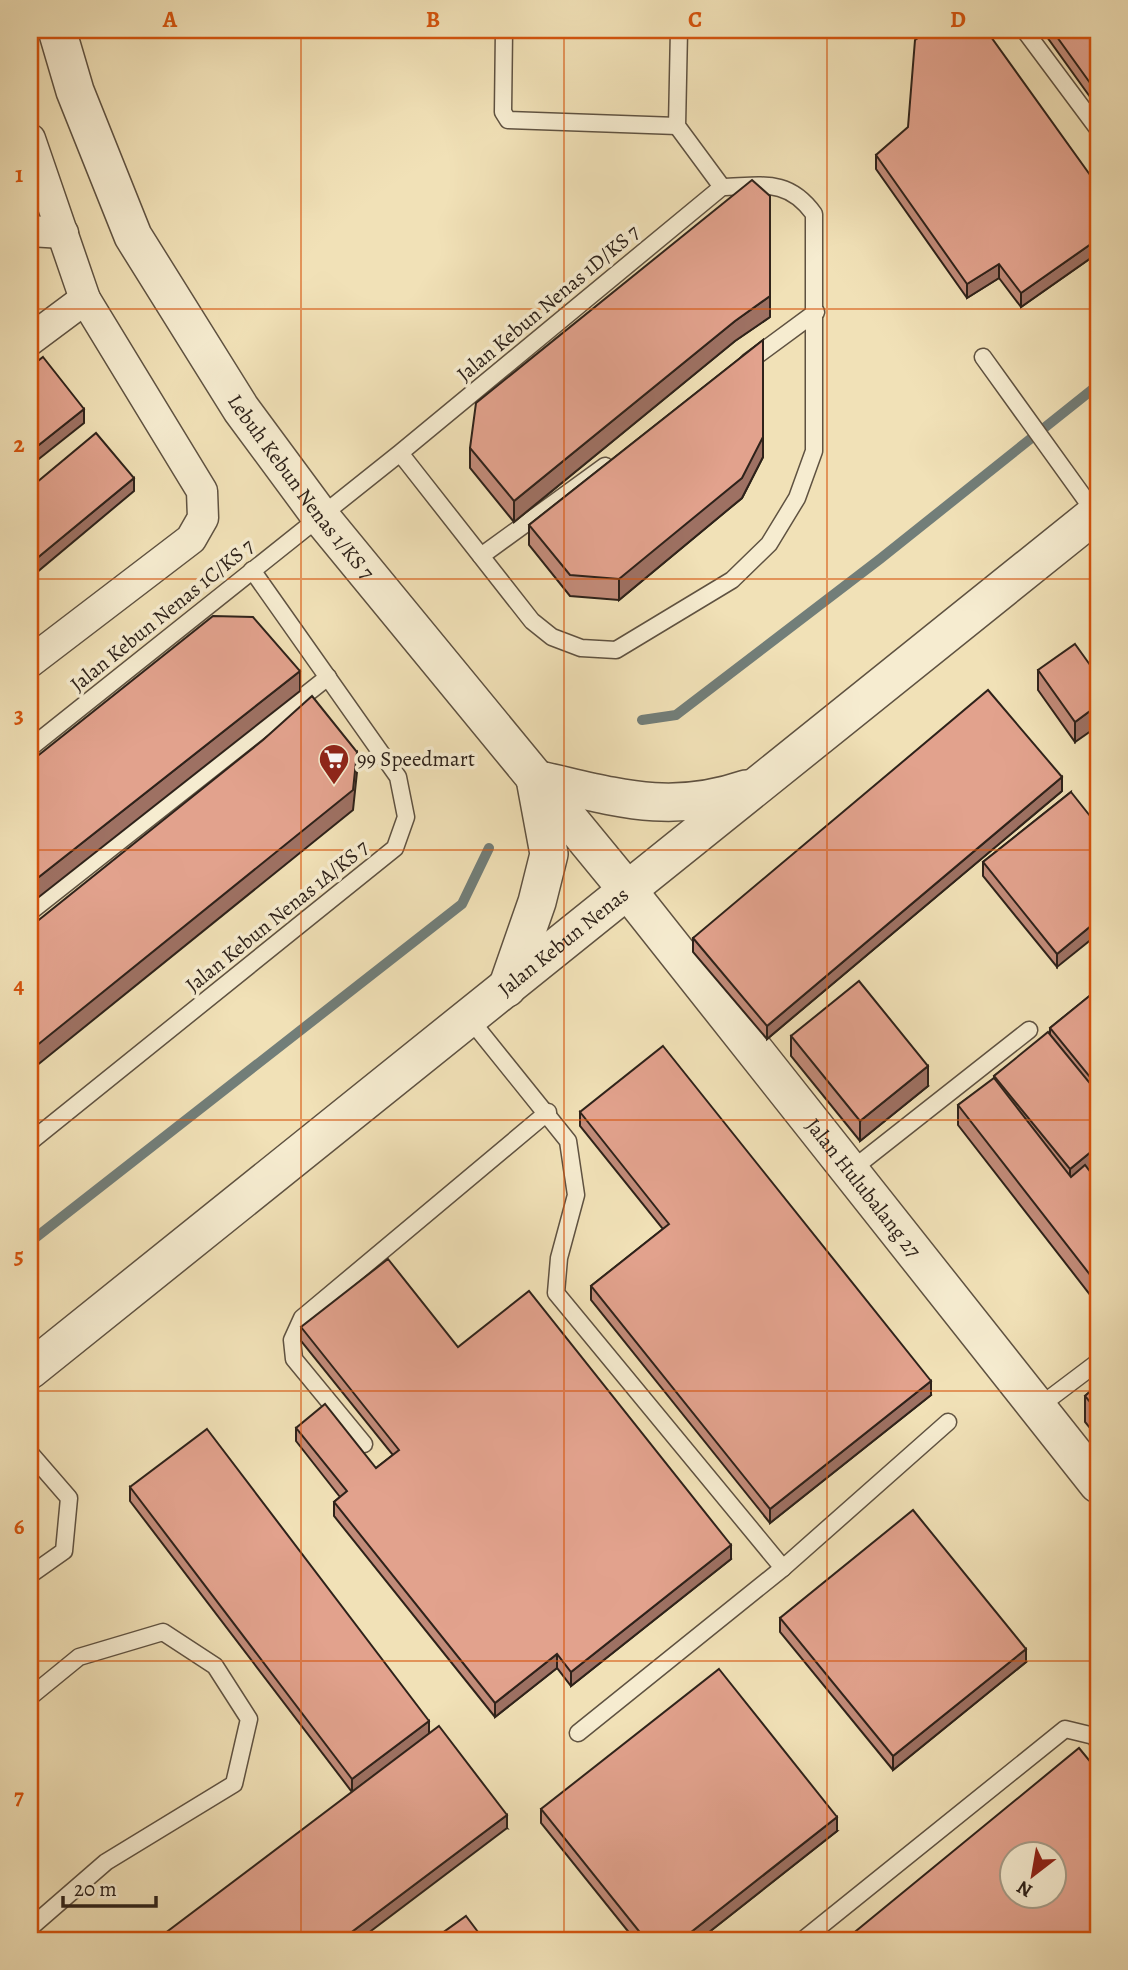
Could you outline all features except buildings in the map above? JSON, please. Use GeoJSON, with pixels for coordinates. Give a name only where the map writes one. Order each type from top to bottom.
{"type":"FeatureCollection","features":[{"type":"Feature","properties":{"kind":"street","name":"Lebuh Kebun Nenas 1/KS 7"},"geometry":{"type":"LineString","coordinates":[[57,30],[75,91],[133,236],[241,410],[320,516],[629,892]]}},
{"type":"Feature","properties":{"kind":"street"},"geometry":{"type":"LineString","coordinates":[[30,139],[85,299],[202,491],[203,519],[191,539],[30,662]]}},
{"type":"Feature","properties":{"kind":"street"},"geometry":{"type":"LineString","coordinates":[[30,231],[63,233]]}},
{"type":"Feature","properties":{"kind":"street"},"geometry":{"type":"LineString","coordinates":[[30,340],[85,299]]}},
{"type":"Feature","properties":{"kind":"street","name":"Jalan Kebun Nenas"},"geometry":{"type":"LineString","coordinates":[[30,1370],[629,892],[1097,513]]}},
{"type":"Feature","properties":{"kind":"street"},"geometry":{"type":"LineString","coordinates":[[507,988],[537,902],[550,853],[548,794],[637,803],[712,801],[761,784]]}},
{"type":"Feature","properties":{"kind":"street","name":"Jalan Hulubalang 27"},"geometry":{"type":"LineString","coordinates":[[629,892],[1098,1484]]}},
{"type":"Feature","properties":{"kind":"lane"},"geometry":{"type":"LineString","coordinates":[[504,30],[503,112],[508,120],[677,126]]}},
{"type":"Feature","properties":{"kind":"lane"},"geometry":{"type":"LineString","coordinates":[[400,453],[532,621],[552,636],[581,648],[616,650],[732,580],[769,544],[797,498],[814,451],[817,312],[814,214],[804,200],[776,185],[722,187],[677,126],[679,30]]}},
{"type":"Feature","properties":{"kind":"lane"},"geometry":{"type":"LineString","coordinates":[[1025,31],[1098,129]]}},
{"type":"Feature","properties":{"kind":"lane","name":"Jalan Kebun Nenas 1D/KS 7"},"geometry":{"type":"LineString","coordinates":[[320,516],[722,187]]}},
{"type":"Feature","properties":{"kind":"lane"},"geometry":{"type":"LineString","coordinates":[[738,369],[817,312]]}},
{"type":"Feature","properties":{"kind":"lane"},"geometry":{"type":"LineString","coordinates":[[983,357],[1097,513]]}},
{"type":"Feature","properties":{"kind":"lane"},"geometry":{"type":"LineString","coordinates":[[481,556],[615,458]]}},
{"type":"Feature","properties":{"kind":"lane","name":"Jalan Kebun Nenas 1C/KS 7"},"geometry":{"type":"LineString","coordinates":[[30,748],[320,516]]}},
{"type":"Feature","properties":{"kind":"lane","name":"Jalan Kebun Nenas 1A/KS 7"},"geometry":{"type":"LineString","coordinates":[[32,1135],[395,848],[406,817],[398,777],[252,570]]}},
{"type":"Feature","properties":{"kind":"lane"},"geometry":{"type":"LineString","coordinates":[[30,912],[328,677]]}},
{"type":"Feature","properties":{"kind":"lane"},"geometry":{"type":"LineString","coordinates":[[469,1018],[548,1112],[568,1141],[576,1195],[559,1258],[556,1293],[783,1568]]}},
{"type":"Feature","properties":{"kind":"lane"},"geometry":{"type":"LineString","coordinates":[[850,1171],[1029,1030]]}},
{"type":"Feature","properties":{"kind":"lane"},"geometry":{"type":"LineString","coordinates":[[364,1444],[294,1359],[292,1340],[302,1318],[548,1112]]}},
{"type":"Feature","properties":{"kind":"lane"},"geometry":{"type":"LineString","coordinates":[[1037,1408],[1098,1362]]}},
{"type":"Feature","properties":{"kind":"lane"},"geometry":{"type":"LineString","coordinates":[[578,1733],[783,1568],[948,1422]]}},
{"type":"Feature","properties":{"kind":"lane"},"geometry":{"type":"LineString","coordinates":[[30,1453],[69,1498],[64,1551],[30,1575]]}},
{"type":"Feature","properties":{"kind":"lane"},"geometry":{"type":"LineString","coordinates":[[30,1697],[79,1657],[163,1632],[215,1666],[248,1718],[234,1784],[106,1862],[30,1928]]}},
{"type":"Feature","properties":{"kind":"lane"},"geometry":{"type":"LineString","coordinates":[[803,1940],[1065,1729],[1097,1737]]}},
{"type":"Feature","properties":{"kind":"waterway"},"geometry":{"type":"LineString","coordinates":[[642,720],[676,715],[880,559],[1098,385]]}},
{"type":"Feature","properties":{"kind":"waterway"},"geometry":{"type":"LineString","coordinates":[[30,1242],[462,904],[489,848]]}},
{"type":"Feature","properties":{"kind":"place","name":"99 Speedmart"},"geometry":{"type":"Point","coordinates":[334,786]}}]}
